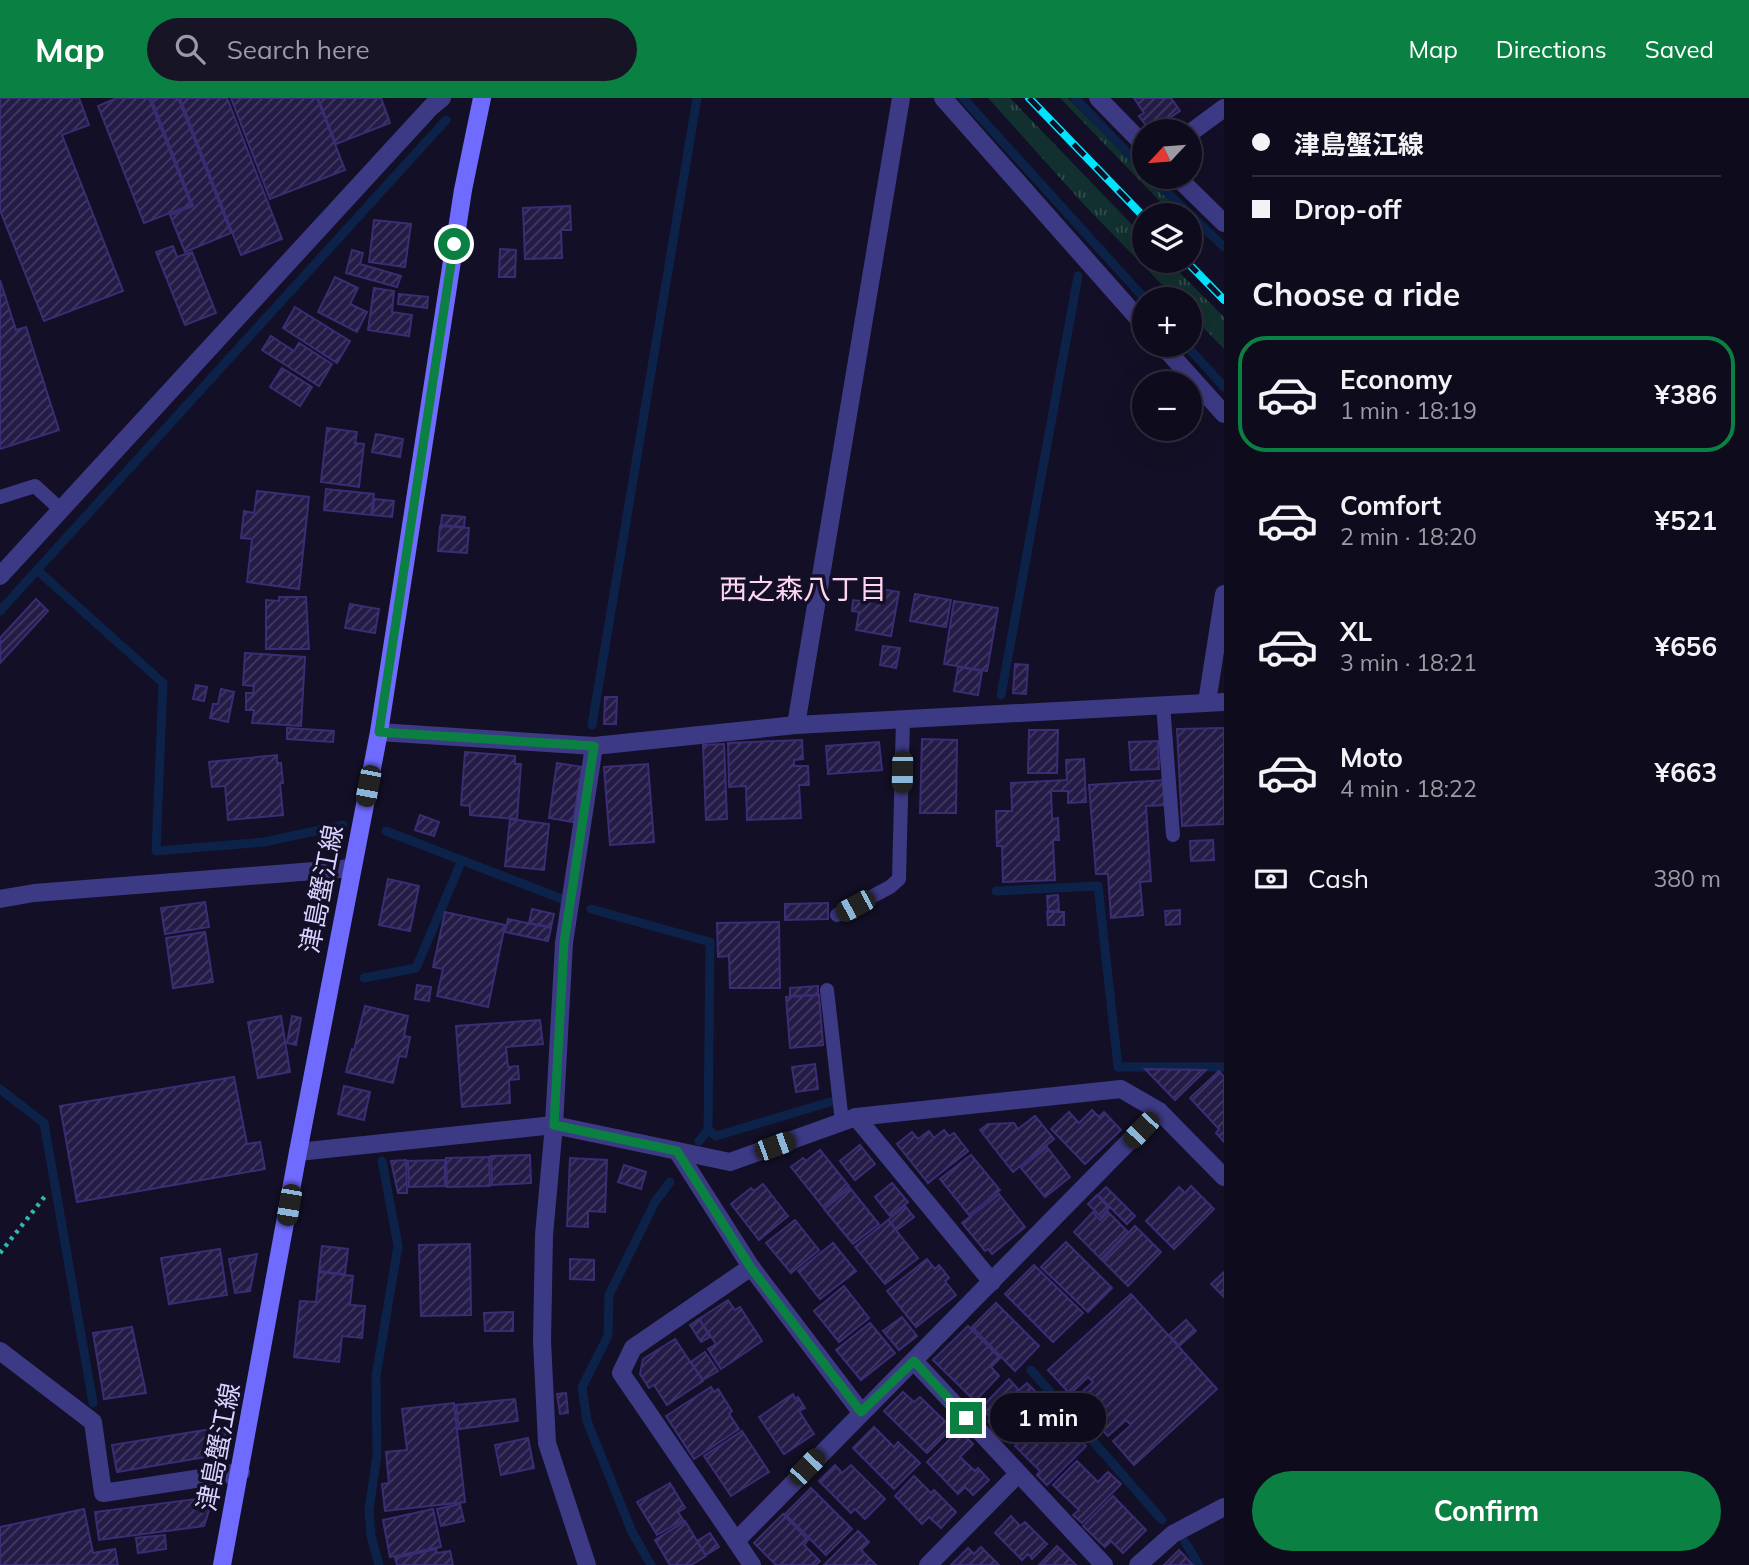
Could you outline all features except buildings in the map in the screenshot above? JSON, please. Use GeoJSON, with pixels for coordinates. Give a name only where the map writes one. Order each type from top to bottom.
{"type":"FeatureCollection","features":[{"type":"Feature","properties":{"kind":"main road","name":"津島蟹江線"},"geometry":{"type":"LineString","coordinates":[[222,1565],[379,732],[463,190],[482,98]]}},
{"type":"Feature","properties":{"kind":"street"},"geometry":{"type":"LineString","coordinates":[[0,576],[442,98]]}},
{"type":"Feature","properties":{"kind":"street"},"geometry":{"type":"LineString","coordinates":[[796,725],[901,98]]}},
{"type":"Feature","properties":{"kind":"street"},"geometry":{"type":"LineString","coordinates":[[943,98],[1132,311]]}},
{"type":"Feature","properties":{"kind":"street"},"geometry":{"type":"LineString","coordinates":[[1098,98],[1132,133]]}},
{"type":"Feature","properties":{"kind":"street"},"geometry":{"type":"LineString","coordinates":[[1202,124],[1224,108]]}},
{"type":"Feature","properties":{"kind":"street"},"geometry":{"type":"LineString","coordinates":[[1189,189],[1224,223]]}},
{"type":"Feature","properties":{"kind":"street"},"geometry":{"type":"LineString","coordinates":[[1174,357],[1224,414]]}},
{"type":"Feature","properties":{"kind":"street"},"geometry":{"type":"LineString","coordinates":[[379,732],[594,746],[796,725],[1215,702],[1224,594]]}},
{"type":"Feature","properties":{"kind":"street"},"geometry":{"type":"LineString","coordinates":[[587,1565],[547,1443],[542,1341],[544,1234],[554,1125],[564,943],[594,746]]}},
{"type":"Feature","properties":{"kind":"street"},"geometry":{"type":"LineString","coordinates":[[0,900],[34,893],[352,868]]}},
{"type":"Feature","properties":{"kind":"street"},"geometry":{"type":"LineString","coordinates":[[298,1152],[554,1125],[730,1162],[849,1119],[1121,1088],[1160,1111],[1224,1177]]}},
{"type":"Feature","properties":{"kind":"street"},"geometry":{"type":"LineString","coordinates":[[736,1541],[1160,1111]]}},
{"type":"Feature","properties":{"kind":"street"},"geometry":{"type":"LineString","coordinates":[[849,1119],[992,1282]]}},
{"type":"Feature","properties":{"kind":"street"},"geometry":{"type":"LineString","coordinates":[[677,1151],[751,1268],[861,1412]]}},
{"type":"Feature","properties":{"kind":"street"},"geometry":{"type":"LineString","coordinates":[[751,1268],[633,1348],[621,1373],[752,1565]]}},
{"type":"Feature","properties":{"kind":"street"},"geometry":{"type":"LineString","coordinates":[[0,1350],[93,1422],[103,1493],[241,1472]]}},
{"type":"Feature","properties":{"kind":"street"},"geometry":{"type":"LineString","coordinates":[[914,1361],[1104,1565]]}},
{"type":"Feature","properties":{"kind":"street"},"geometry":{"type":"LineString","coordinates":[[928,1565],[1018,1474]]}},
{"type":"Feature","properties":{"kind":"street"},"geometry":{"type":"LineString","coordinates":[[1138,1565],[1173,1534],[1224,1507]]}},
{"type":"Feature","properties":{"kind":"lane"},"geometry":{"type":"LineString","coordinates":[[0,497],[35,486],[61,510]]}},
{"type":"Feature","properties":{"kind":"lane"},"geometry":{"type":"LineString","coordinates":[[1163,704],[1173,835]]}},
{"type":"Feature","properties":{"kind":"lane"},"geometry":{"type":"LineString","coordinates":[[837,915],[890,887],[899,879],[903,719]]}},
{"type":"Feature","properties":{"kind":"lane"},"geometry":{"type":"LineString","coordinates":[[827,990],[849,1119]]}},
{"type":"Feature","properties":{"kind":"path"},"geometry":{"type":"LineString","coordinates":[[0,1252],[46,1195]]}},
{"type":"Feature","properties":{"kind":"green space"},"geometry":{"type":"Polygon","coordinates":[[[988,98],[1010,98],[1132,225],[1132,254],[988,98]]]}},
{"type":"Feature","properties":{"kind":"green space"},"geometry":{"type":"Polygon","coordinates":[[[1060,98],[1068,98],[1132,163],[1132,173],[1060,98]]]}},
{"type":"Feature","properties":{"kind":"green space"},"geometry":{"type":"Polygon","coordinates":[[[1148,189],[1158,189],[1172,203],[1161,203],[1148,189]]]}},
{"type":"Feature","properties":{"kind":"green space"},"geometry":{"type":"Polygon","coordinates":[[[1151,273],[1180,273],[1194,287],[1164,287],[1151,273]]]}},
{"type":"Feature","properties":{"kind":"green space"},"geometry":{"type":"Polygon","coordinates":[[[1202,295],[1224,317],[1224,349],[1202,326],[1202,295]]]}},
{"type":"Feature","properties":{"kind":"waterway"},"geometry":{"type":"LineString","coordinates":[[592,725],[697,98]]}},
{"type":"Feature","properties":{"kind":"waterway"},"geometry":{"type":"LineString","coordinates":[[963,98],[1134,287]]}},
{"type":"Feature","properties":{"kind":"waterway"},"geometry":{"type":"LineString","coordinates":[[1075,98],[1132,157]]}},
{"type":"Feature","properties":{"kind":"waterway"},"geometry":{"type":"LineString","coordinates":[[37,570],[446,120]]}},
{"type":"Feature","properties":{"kind":"waterway"},"geometry":{"type":"LineString","coordinates":[[1164,189],[1224,247]]}},
{"type":"Feature","properties":{"kind":"waterway"},"geometry":{"type":"LineString","coordinates":[[1001,695],[1078,276]]}},
{"type":"Feature","properties":{"kind":"waterway"},"geometry":{"type":"LineString","coordinates":[[1197,357],[1224,387]]}},
{"type":"Feature","properties":{"kind":"waterway"},"geometry":{"type":"LineString","coordinates":[[0,611],[37,570],[163,683],[156,851],[264,842],[343,825]]}},
{"type":"Feature","properties":{"kind":"waterway"},"geometry":{"type":"LineString","coordinates":[[386,831],[562,899]]}},
{"type":"Feature","properties":{"kind":"waterway"},"geometry":{"type":"LineString","coordinates":[[364,978],[416,968],[462,860]]}},
{"type":"Feature","properties":{"kind":"waterway"},"geometry":{"type":"LineString","coordinates":[[996,891],[1098,886],[1118,1067],[1224,1067]]}},
{"type":"Feature","properties":{"kind":"waterway"},"geometry":{"type":"LineString","coordinates":[[591,909],[710,942],[708,1130],[699,1141]]}},
{"type":"Feature","properties":{"kind":"waterway"},"geometry":{"type":"LineString","coordinates":[[0,1089],[44,1123],[93,1403]]}},
{"type":"Feature","properties":{"kind":"waterway"},"geometry":{"type":"LineString","coordinates":[[708,1130],[716,1136],[830,1102]]}},
{"type":"Feature","properties":{"kind":"waterway"},"geometry":{"type":"LineString","coordinates":[[379,1565],[371,1536],[369,1510],[377,1455],[376,1376],[398,1246],[382,1161]]}},
{"type":"Feature","properties":{"kind":"waterway"},"geometry":{"type":"LineString","coordinates":[[651,1565],[632,1532],[587,1421],[582,1387],[608,1336],[609,1295],[655,1202],[670,1182]]}},
{"type":"Feature","properties":{"kind":"waterway"},"geometry":{"type":"LineString","coordinates":[[1031,1370],[1162,1520]]}},
{"type":"Feature","properties":{"kind":"waterway"},"geometry":{"type":"LineString","coordinates":[[1185,1542],[1199,1565]]}},
{"type":"Feature","properties":{"kind":"railway"},"geometry":{"type":"LineString","coordinates":[[1029,98],[1132,205]]}},
{"type":"Feature","properties":{"kind":"railway"},"geometry":{"type":"LineString","coordinates":[[1198,273],[1224,300]]}},
{"type":"Feature","properties":{"kind":"district","name":"西之森八丁目"},"geometry":{"type":"Point","coordinates":[803,588]}},
{"type":"Feature","properties":{"kind":"route"},"geometry":{"type":"LineString","coordinates":[[454,244],[379,732],[594,746],[564,943],[554,1125],[677,1151],[751,1268],[861,1412],[914,1361],[966,1418]]}}]}
